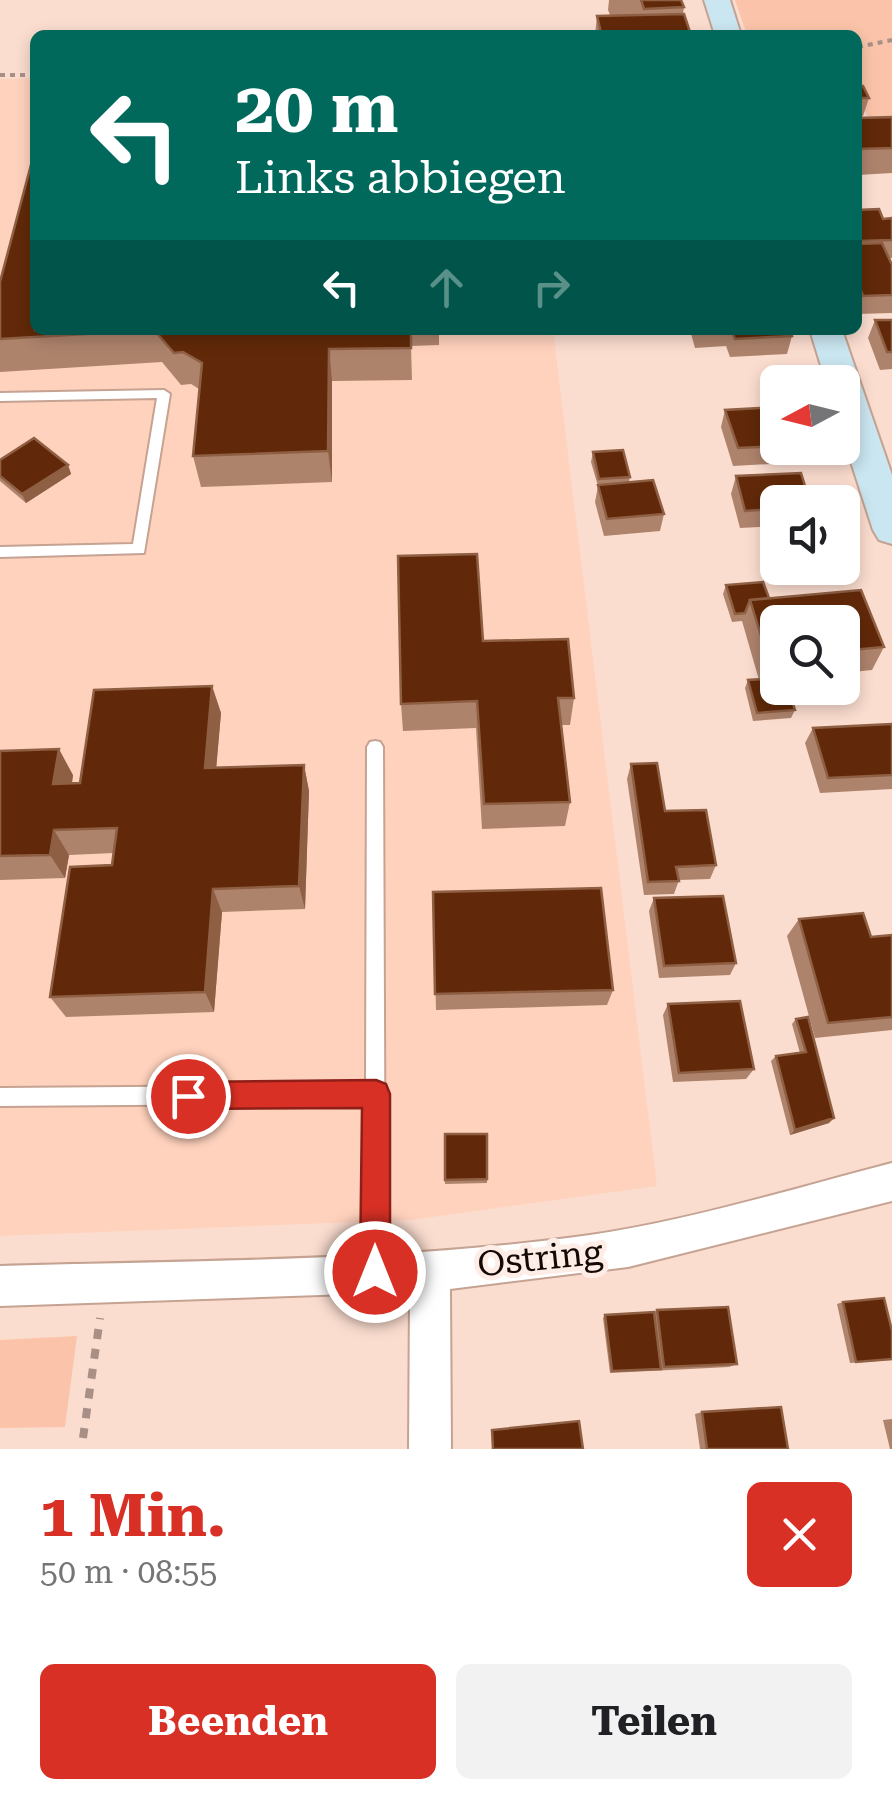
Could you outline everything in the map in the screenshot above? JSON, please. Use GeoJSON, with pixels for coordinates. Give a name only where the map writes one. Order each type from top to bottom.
{"type":"FeatureCollection","features":[{"type":"Feature","properties":{"kind":"main road"},"geometry":{"type":"LineString","coordinates":[[716,0],[726,30]]}},
{"type":"Feature","properties":{"kind":"main road"},"geometry":{"type":"LineString","coordinates":[[828,335],[892,530]]}},
{"type":"Feature","properties":{"kind":"street","name":"Ostring"},"geometry":{"type":"LineString","coordinates":[[0,1286],[375,1272],[588,1254],[646,1244],[892,1182]]}},
{"type":"Feature","properties":{"kind":"street"},"geometry":{"type":"LineString","coordinates":[[430,1269],[430,1449]]}},
{"type":"Feature","properties":{"kind":"lane"},"geometry":{"type":"LineString","coordinates":[[0,397],[164,394],[139,549],[0,552]]}},
{"type":"Feature","properties":{"kind":"lane"},"geometry":{"type":"LineString","coordinates":[[375,747],[375,1272]]}},
{"type":"Feature","properties":{"kind":"lane"},"geometry":{"type":"LineString","coordinates":[[0,1097],[376,1094]]}},
{"type":"Feature","properties":{"kind":"path"},"geometry":{"type":"LineString","coordinates":[[862,46],[892,40]]}},
{"type":"Feature","properties":{"kind":"path"},"geometry":{"type":"LineString","coordinates":[[0,75],[30,75]]}},
{"type":"Feature","properties":{"kind":"path"},"geometry":{"type":"LineString","coordinates":[[83,1438],[105,1282]]}},
{"type":"Feature","properties":{"kind":"shaded area"},"geometry":{"type":"Polygon","coordinates":[[[735,0],[892,0],[892,128],[872,128],[862,103],[862,30],[745,30],[735,0]]]}},
{"type":"Feature","properties":{"kind":"shaded area"},"geometry":{"type":"Polygon","coordinates":[[[30,78],[30,335],[554,335],[657,1186],[410,1220],[0,1236],[0,79],[30,78]]]}},
{"type":"Feature","properties":{"kind":"shaded area"},"geometry":{"type":"Polygon","coordinates":[[[77,1336],[65,1427],[0,1428],[0,1340],[77,1336]]]}},
{"type":"Feature","properties":{"kind":"building"},"geometry":{"type":"Polygon","coordinates":[[[641,0],[681,0],[684,7],[644,9],[641,0]]]}},
{"type":"Feature","properties":{"kind":"building"},"geometry":{"type":"Polygon","coordinates":[[[684,14],[689,30],[600,30],[597,16],[684,14]]]}},
{"type":"Feature","properties":{"kind":"building"},"geometry":{"type":"Polygon","coordinates":[[[892,117],[892,148],[862,149],[862,118],[892,117]]]}},
{"type":"Feature","properties":{"kind":"building"},"geometry":{"type":"Polygon","coordinates":[[[30,169],[30,335],[68,335],[0,339],[0,282],[30,169]]]}},
{"type":"Feature","properties":{"kind":"building"},"geometry":{"type":"Polygon","coordinates":[[[879,209],[883,219],[892,218],[892,240],[862,241],[862,210],[879,209]]]}},
{"type":"Feature","properties":{"kind":"building"},"geometry":{"type":"Polygon","coordinates":[[[882,243],[892,265],[892,295],[863,296],[862,244],[882,243]]]}},
{"type":"Feature","properties":{"kind":"building"},"geometry":{"type":"Polygon","coordinates":[[[875,320],[892,320],[892,352],[887,352],[875,320]]]}},
{"type":"Feature","properties":{"kind":"building"},"geometry":{"type":"Polygon","coordinates":[[[158,335],[411,335],[411,348],[329,349],[328,451],[193,456],[202,363],[183,352],[174,353],[158,335]]]}},
{"type":"Feature","properties":{"kind":"building"},"geometry":{"type":"Polygon","coordinates":[[[733,335],[792,336],[735,339],[733,335]]]}},
{"type":"Feature","properties":{"kind":"building"},"geometry":{"type":"Polygon","coordinates":[[[760,408],[760,447],[738,448],[725,410],[760,408]]]}},
{"type":"Feature","properties":{"kind":"building"},"geometry":{"type":"Polygon","coordinates":[[[34,438],[68,465],[22,494],[0,476],[0,460],[34,438]]]}},
{"type":"Feature","properties":{"kind":"building"},"geometry":{"type":"Polygon","coordinates":[[[623,450],[630,477],[599,479],[593,452],[623,450]]]}},
{"type":"Feature","properties":{"kind":"building"},"geometry":{"type":"Polygon","coordinates":[[[801,473],[805,485],[760,485],[760,510],[745,511],[736,476],[801,473]]]}},
{"type":"Feature","properties":{"kind":"building"},"geometry":{"type":"Polygon","coordinates":[[[653,480],[664,514],[607,519],[598,485],[653,480]]]}},
{"type":"Feature","properties":{"kind":"building"},"geometry":{"type":"Polygon","coordinates":[[[477,554],[483,641],[568,639],[574,698],[558,698],[570,802],[484,804],[477,701],[401,704],[398,556],[477,554]]]}},
{"type":"Feature","properties":{"kind":"building"},"geometry":{"type":"Polygon","coordinates":[[[760,582],[769,598],[750,600],[745,613],[735,614],[726,585],[760,582]]]}},
{"type":"Feature","properties":{"kind":"building"},"geometry":{"type":"Polygon","coordinates":[[[861,590],[884,647],[860,649],[860,605],[760,605],[760,632],[750,600],[861,590]]]}},
{"type":"Feature","properties":{"kind":"building"},"geometry":{"type":"Polygon","coordinates":[[[760,679],[760,705],[793,705],[795,710],[757,713],[748,680],[760,679]]]}},
{"type":"Feature","properties":{"kind":"building"},"geometry":{"type":"Polygon","coordinates":[[[212,686],[205,768],[304,765],[299,886],[213,889],[205,992],[50,997],[70,867],[112,865],[117,828],[54,830],[50,855],[0,856],[0,751],[59,749],[53,784],[80,783],[94,690],[212,686]]]}},
{"type":"Feature","properties":{"kind":"building"},"geometry":{"type":"Polygon","coordinates":[[[892,724],[892,775],[828,778],[813,728],[892,724]]]}},
{"type":"Feature","properties":{"kind":"building"},"geometry":{"type":"Polygon","coordinates":[[[657,763],[665,811],[706,810],[716,865],[676,867],[679,881],[648,882],[631,764],[657,763]]]}},
{"type":"Feature","properties":{"kind":"building"},"geometry":{"type":"Polygon","coordinates":[[[601,888],[613,990],[435,994],[433,892],[601,888]]]}},
{"type":"Feature","properties":{"kind":"building"},"geometry":{"type":"Polygon","coordinates":[[[723,896],[736,963],[664,966],[654,898],[723,896]]]}},
{"type":"Feature","properties":{"kind":"building"},"geometry":{"type":"Polygon","coordinates":[[[863,913],[871,937],[892,935],[892,1017],[828,1023],[799,919],[863,913]]]}},
{"type":"Feature","properties":{"kind":"building"},"geometry":{"type":"Polygon","coordinates":[[[740,1001],[754,1069],[679,1073],[668,1004],[740,1001]]]}},
{"type":"Feature","properties":{"kind":"building"},"geometry":{"type":"Polygon","coordinates":[[[808,1017],[834,1118],[795,1130],[776,1056],[806,1052],[796,1019],[808,1017]]]}},
{"type":"Feature","properties":{"kind":"building"},"geometry":{"type":"Polygon","coordinates":[[[445,1134],[487,1134],[487,1179],[445,1180],[445,1134]]]}},
{"type":"Feature","properties":{"kind":"building"},"geometry":{"type":"Polygon","coordinates":[[[884,1298],[892,1331],[892,1359],[856,1362],[843,1302],[884,1298]]]}},
{"type":"Feature","properties":{"kind":"building"},"geometry":{"type":"Polygon","coordinates":[[[728,1307],[737,1364],[664,1367],[657,1310],[728,1307]]]}},
{"type":"Feature","properties":{"kind":"building"},"geometry":{"type":"Polygon","coordinates":[[[654,1312],[661,1369],[612,1371],[605,1315],[654,1312]]]}},
{"type":"Feature","properties":{"kind":"building"},"geometry":{"type":"Polygon","coordinates":[[[781,1407],[788,1449],[707,1449],[702,1412],[781,1407]]]}},
{"type":"Feature","properties":{"kind":"building"},"geometry":{"type":"Polygon","coordinates":[[[579,1421],[583,1449],[493,1449],[492,1430],[579,1421]]]}},
{"type":"Feature","properties":{"kind":"route"},"geometry":{"type":"LineString","coordinates":[[188,1096],[376,1094],[375,1272]]}}]}
